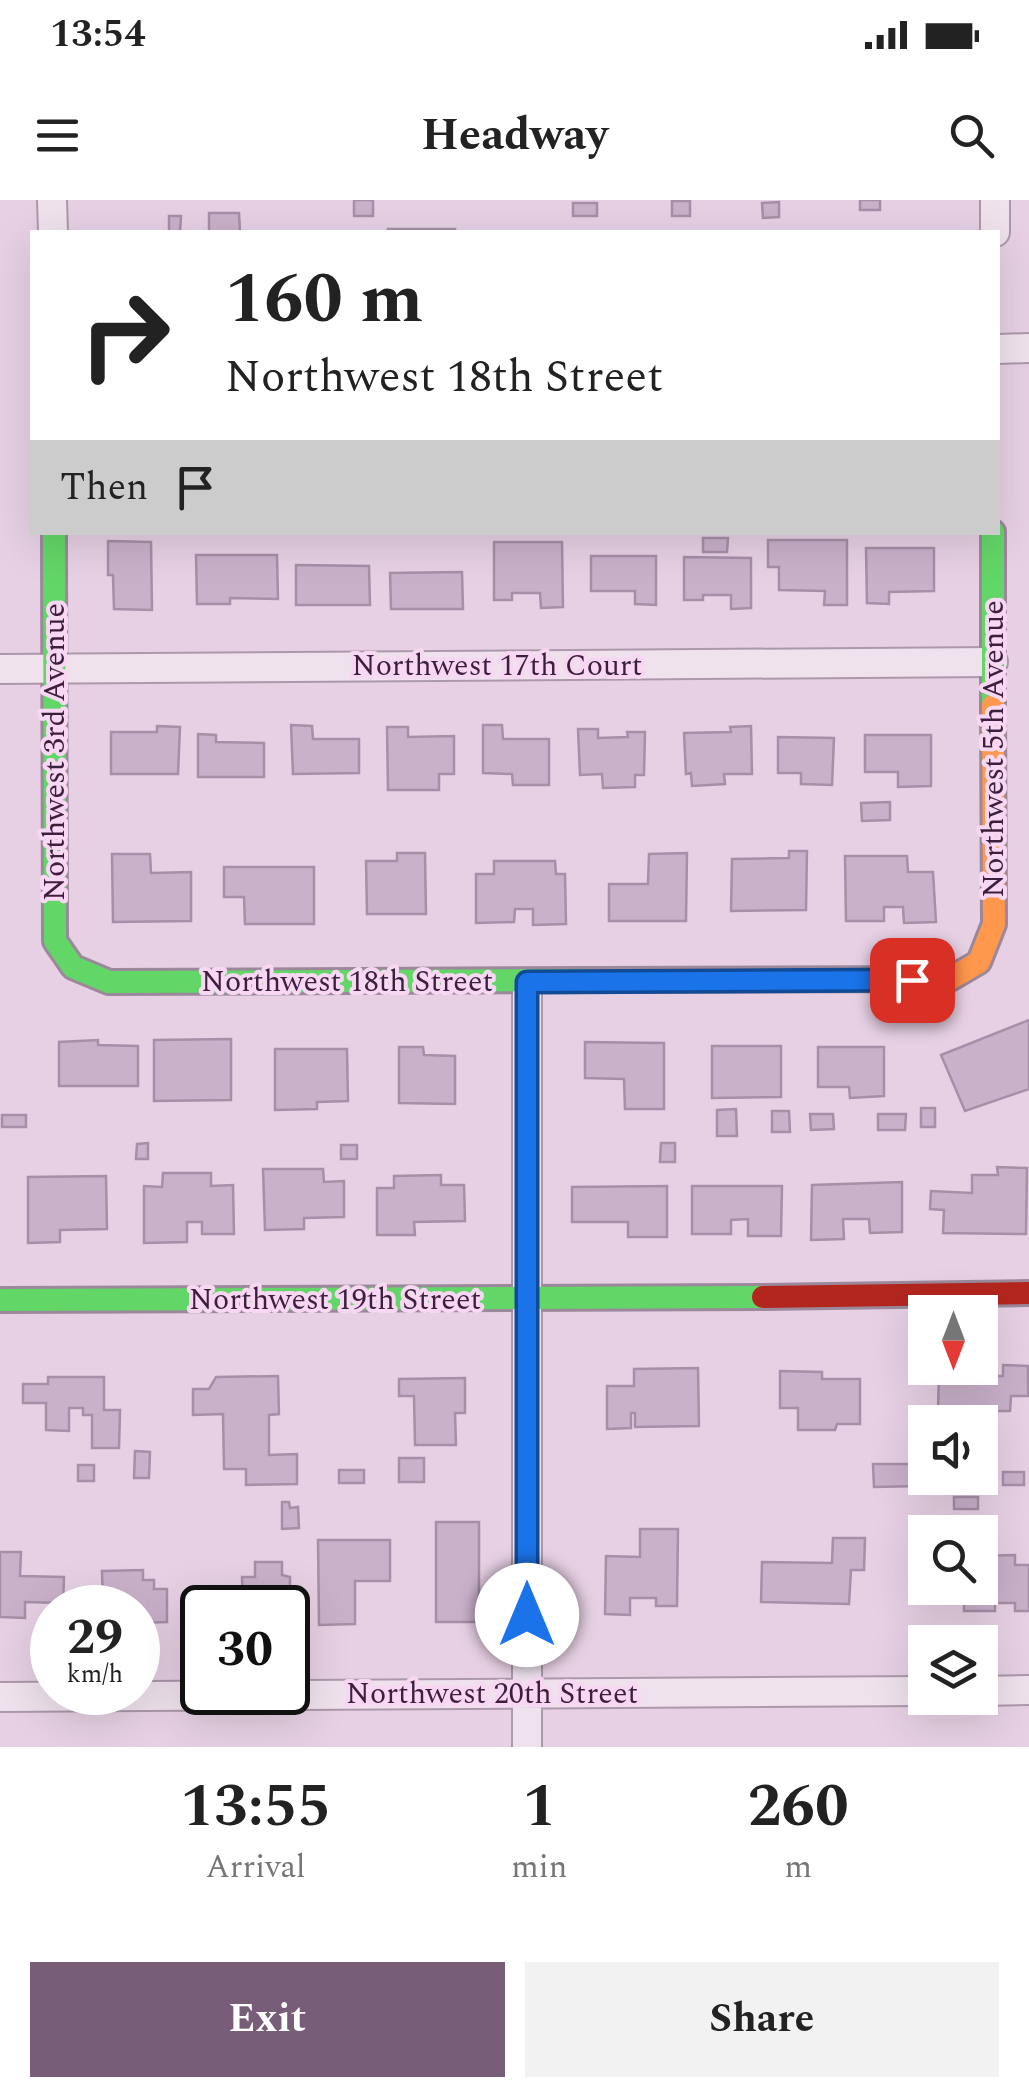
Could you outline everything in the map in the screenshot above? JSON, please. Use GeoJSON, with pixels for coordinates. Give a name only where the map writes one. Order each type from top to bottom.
{"type":"FeatureCollection","features":[{"type":"Feature","properties":{"kind":"street"},"geometry":{"type":"LineString","coordinates":[[52,200],[52,230]]}},
{"type":"Feature","properties":{"kind":"street"},"geometry":{"type":"LineString","coordinates":[[995,200],[995,230]]}},
{"type":"Feature","properties":{"kind":"street"},"geometry":{"type":"LineString","coordinates":[[1000,349],[1029,348]]}},
{"type":"Feature","properties":{"kind":"street","name":"Northwest 3rd Avenue"},"geometry":{"type":"LineString","coordinates":[[54,535],[56,940],[73,967]]}},
{"type":"Feature","properties":{"kind":"street","name":"Northwest 5th Avenue"},"geometry":{"type":"LineString","coordinates":[[979,962],[994,924],[993,535]]}},
{"type":"Feature","properties":{"kind":"street","name":"Northwest 17th Court"},"geometry":{"type":"LineString","coordinates":[[0,670],[993,662]]}},
{"type":"Feature","properties":{"kind":"street","name":"Northwest 18th Street"},"geometry":{"type":"LineString","coordinates":[[73,967],[109,982],[950,980],[979,962]]}},
{"type":"Feature","properties":{"kind":"street"},"geometry":{"type":"LineString","coordinates":[[527,982],[528,1747]]}},
{"type":"Feature","properties":{"kind":"street","name":"Northwest 19th Street"},"geometry":{"type":"LineString","coordinates":[[0,1300],[527,1300],[1029,1293]]}},
{"type":"Feature","properties":{"kind":"street"},"geometry":{"type":"LineString","coordinates":[[998,1691],[1029,1690]]}},
{"type":"Feature","properties":{"kind":"street","name":"Northwest 20th Street"},"geometry":{"type":"LineString","coordinates":[[0,1698],[908,1691]]}},
{"type":"Feature","properties":{"kind":"building"},"geometry":{"type":"Polygon","coordinates":[[[354,200],[373,200],[373,216],[354,216],[354,200]]]}},
{"type":"Feature","properties":{"kind":"building"},"geometry":{"type":"Polygon","coordinates":[[[860,200],[880,200],[880,210],[860,210],[860,200]]]}},
{"type":"Feature","properties":{"kind":"building"},"geometry":{"type":"Polygon","coordinates":[[[672,201],[690,201],[690,216],[672,216],[672,201]]]}},
{"type":"Feature","properties":{"kind":"building"},"geometry":{"type":"Polygon","coordinates":[[[779,202],[779,217],[763,218],[762,203],[779,202]]]}},
{"type":"Feature","properties":{"kind":"building"},"geometry":{"type":"Polygon","coordinates":[[[573,203],[597,203],[597,216],[573,216],[573,203]]]}},
{"type":"Feature","properties":{"kind":"building"},"geometry":{"type":"Polygon","coordinates":[[[209,213],[239,213],[240,230],[209,230],[209,213]]]}},
{"type":"Feature","properties":{"kind":"building"},"geometry":{"type":"Polygon","coordinates":[[[169,216],[181,216],[180,230],[169,230],[169,216]]]}},
{"type":"Feature","properties":{"kind":"building"},"geometry":{"type":"Polygon","coordinates":[[[388,229],[455,229],[455,230],[388,229]]]}},
{"type":"Feature","properties":{"kind":"building"},"geometry":{"type":"Polygon","coordinates":[[[703,538],[728,538],[727,552],[703,552],[703,538]]]}},
{"type":"Feature","properties":{"kind":"building"},"geometry":{"type":"Polygon","coordinates":[[[768,540],[847,540],[847,605],[824,605],[825,591],[779,590],[779,567],[768,567],[768,540]]]}},
{"type":"Feature","properties":{"kind":"building"},"geometry":{"type":"Polygon","coordinates":[[[108,541],[151,542],[152,610],[114,609],[108,541]]]}},
{"type":"Feature","properties":{"kind":"building"},"geometry":{"type":"Polygon","coordinates":[[[494,542],[562,542],[563,607],[541,608],[540,593],[512,593],[512,600],[494,600],[494,542]]]}},
{"type":"Feature","properties":{"kind":"building"},"geometry":{"type":"Polygon","coordinates":[[[866,548],[934,548],[934,591],[889,592],[889,604],[867,603],[866,548]]]}},
{"type":"Feature","properties":{"kind":"building"},"geometry":{"type":"Polygon","coordinates":[[[196,555],[277,555],[278,599],[230,598],[230,604],[197,604],[196,555]]]}},
{"type":"Feature","properties":{"kind":"building"},"geometry":{"type":"Polygon","coordinates":[[[591,556],[656,556],[656,605],[635,604],[635,591],[591,591],[591,556]]]}},
{"type":"Feature","properties":{"kind":"building"},"geometry":{"type":"Polygon","coordinates":[[[684,557],[751,558],[751,608],[731,609],[731,595],[684,600],[684,557]]]}},
{"type":"Feature","properties":{"kind":"building"},"geometry":{"type":"Polygon","coordinates":[[[296,565],[369,566],[370,605],[296,605],[296,565]]]}},
{"type":"Feature","properties":{"kind":"building"},"geometry":{"type":"Polygon","coordinates":[[[462,572],[463,609],[391,609],[390,573],[462,572]]]}},
{"type":"Feature","properties":{"kind":"building"},"geometry":{"type":"Polygon","coordinates":[[[291,725],[312,726],[313,739],[359,739],[359,773],[293,774],[291,725]]]}},
{"type":"Feature","properties":{"kind":"building"},"geometry":{"type":"Polygon","coordinates":[[[483,725],[502,725],[503,739],[549,739],[549,785],[513,785],[512,774],[483,773],[483,725]]]}},
{"type":"Feature","properties":{"kind":"building"},"geometry":{"type":"Polygon","coordinates":[[[157,726],[180,727],[178,774],[111,774],[111,732],[157,732],[157,726]]]}},
{"type":"Feature","properties":{"kind":"building"},"geometry":{"type":"Polygon","coordinates":[[[751,726],[752,774],[724,774],[725,784],[692,786],[691,773],[686,774],[684,733],[731,732],[730,727],[751,726]]]}},
{"type":"Feature","properties":{"kind":"building"},"geometry":{"type":"Polygon","coordinates":[[[387,727],[408,727],[408,737],[454,736],[454,774],[439,774],[439,790],[388,790],[387,727]]]}},
{"type":"Feature","properties":{"kind":"building"},"geometry":{"type":"Polygon","coordinates":[[[578,729],[598,729],[598,738],[645,732],[644,775],[635,775],[635,787],[603,788],[602,774],[580,775],[578,729]]]}},
{"type":"Feature","properties":{"kind":"building"},"geometry":{"type":"Polygon","coordinates":[[[198,734],[216,735],[216,742],[264,743],[264,777],[198,777],[198,734]]]}},
{"type":"Feature","properties":{"kind":"building"},"geometry":{"type":"Polygon","coordinates":[[[865,735],[931,735],[931,786],[898,787],[898,772],[865,772],[865,735]]]}},
{"type":"Feature","properties":{"kind":"building"},"geometry":{"type":"Polygon","coordinates":[[[778,737],[834,738],[832,785],[801,784],[801,773],[778,773],[778,737]]]}},
{"type":"Feature","properties":{"kind":"building"},"geometry":{"type":"Polygon","coordinates":[[[890,802],[890,820],[862,821],[861,803],[890,802]]]}},
{"type":"Feature","properties":{"kind":"building"},"geometry":{"type":"Polygon","coordinates":[[[789,851],[807,851],[806,910],[731,911],[732,859],[789,858],[789,851]]]}},
{"type":"Feature","properties":{"kind":"building"},"geometry":{"type":"Polygon","coordinates":[[[397,853],[425,853],[426,914],[367,914],[366,861],[397,861],[397,853]]]}},
{"type":"Feature","properties":{"kind":"building"},"geometry":{"type":"Polygon","coordinates":[[[687,853],[686,921],[609,921],[609,884],[648,884],[649,854],[687,853]]]}},
{"type":"Feature","properties":{"kind":"building"},"geometry":{"type":"Polygon","coordinates":[[[112,854],[150,854],[151,873],[191,872],[191,921],[113,922],[112,854]]]}},
{"type":"Feature","properties":{"kind":"building"},"geometry":{"type":"Polygon","coordinates":[[[845,856],[907,856],[908,872],[933,872],[936,922],[904,923],[903,907],[884,907],[884,921],[846,921],[845,856]]]}},
{"type":"Feature","properties":{"kind":"building"},"geometry":{"type":"Polygon","coordinates":[[[494,861],[555,861],[556,874],[565,874],[566,924],[533,925],[533,909],[515,909],[514,922],[476,923],[476,874],[494,874],[494,861]]]}},
{"type":"Feature","properties":{"kind":"building"},"geometry":{"type":"Polygon","coordinates":[[[224,867],[314,867],[314,924],[245,924],[244,897],[224,897],[224,867]]]}},
{"type":"Feature","properties":{"kind":"building"},"geometry":{"type":"Polygon","coordinates":[[[1029,1020],[1029,1089],[965,1111],[941,1055],[1029,1020]]]}},
{"type":"Feature","properties":{"kind":"building"},"geometry":{"type":"Polygon","coordinates":[[[231,1039],[231,1100],[154,1101],[154,1040],[231,1039]]]}},
{"type":"Feature","properties":{"kind":"building"},"geometry":{"type":"Polygon","coordinates":[[[98,1040],[98,1045],[138,1046],[138,1086],[59,1086],[59,1042],[98,1040]]]}},
{"type":"Feature","properties":{"kind":"building"},"geometry":{"type":"Polygon","coordinates":[[[585,1042],[664,1043],[664,1109],[625,1109],[624,1079],[585,1078],[585,1042]]]}},
{"type":"Feature","properties":{"kind":"building"},"geometry":{"type":"Polygon","coordinates":[[[712,1046],[781,1046],[781,1097],[712,1098],[712,1046]]]}},
{"type":"Feature","properties":{"kind":"building"},"geometry":{"type":"Polygon","coordinates":[[[399,1047],[423,1047],[424,1055],[455,1056],[455,1104],[399,1103],[399,1047]]]}},
{"type":"Feature","properties":{"kind":"building"},"geometry":{"type":"Polygon","coordinates":[[[818,1047],[884,1047],[884,1096],[850,1098],[849,1087],[818,1087],[818,1047]]]}},
{"type":"Feature","properties":{"kind":"building"},"geometry":{"type":"Polygon","coordinates":[[[275,1049],[347,1049],[348,1101],[317,1102],[317,1109],[275,1110],[275,1049]]]}},
{"type":"Feature","properties":{"kind":"building"},"geometry":{"type":"Polygon","coordinates":[[[921,1108],[935,1108],[935,1127],[921,1127],[921,1108]]]}},
{"type":"Feature","properties":{"kind":"building"},"geometry":{"type":"Polygon","coordinates":[[[736,1109],[737,1136],[717,1136],[717,1110],[736,1109]]]}},
{"type":"Feature","properties":{"kind":"building"},"geometry":{"type":"Polygon","coordinates":[[[772,1111],[789,1111],[790,1132],[772,1132],[772,1111]]]}},
{"type":"Feature","properties":{"kind":"building"},"geometry":{"type":"Polygon","coordinates":[[[810,1114],[833,1114],[834,1129],[811,1130],[810,1114]]]}},
{"type":"Feature","properties":{"kind":"building"},"geometry":{"type":"Polygon","coordinates":[[[878,1114],[906,1114],[905,1130],[878,1130],[878,1114]]]}},
{"type":"Feature","properties":{"kind":"building"},"geometry":{"type":"Polygon","coordinates":[[[2,1115],[26,1115],[26,1127],[2,1127],[2,1115]]]}},
{"type":"Feature","properties":{"kind":"building"},"geometry":{"type":"Polygon","coordinates":[[[148,1143],[148,1159],[136,1159],[137,1144],[148,1143]]]}},
{"type":"Feature","properties":{"kind":"building"},"geometry":{"type":"Polygon","coordinates":[[[661,1143],[675,1143],[675,1162],[660,1162],[661,1143]]]}},
{"type":"Feature","properties":{"kind":"building"},"geometry":{"type":"Polygon","coordinates":[[[341,1145],[357,1145],[357,1159],[341,1159],[341,1145]]]}},
{"type":"Feature","properties":{"kind":"building"},"geometry":{"type":"Polygon","coordinates":[[[997,1167],[1027,1168],[1026,1234],[943,1233],[944,1210],[930,1209],[931,1191],[972,1193],[972,1175],[998,1175],[997,1167]]]}},
{"type":"Feature","properties":{"kind":"building"},"geometry":{"type":"Polygon","coordinates":[[[263,1169],[323,1169],[324,1182],[344,1181],[344,1217],[304,1218],[304,1229],[265,1230],[263,1169]]]}},
{"type":"Feature","properties":{"kind":"building"},"geometry":{"type":"Polygon","coordinates":[[[163,1173],[211,1173],[211,1186],[233,1185],[234,1234],[202,1234],[202,1222],[187,1222],[187,1242],[144,1243],[144,1186],[162,1187],[163,1173]]]}},
{"type":"Feature","properties":{"kind":"building"},"geometry":{"type":"Polygon","coordinates":[[[441,1175],[441,1185],[464,1185],[465,1221],[414,1222],[415,1235],[377,1235],[377,1188],[394,1188],[394,1176],[441,1175]]]}},
{"type":"Feature","properties":{"kind":"building"},"geometry":{"type":"Polygon","coordinates":[[[106,1176],[107,1229],[60,1230],[60,1242],[28,1243],[28,1177],[106,1176]]]}},
{"type":"Feature","properties":{"kind":"building"},"geometry":{"type":"Polygon","coordinates":[[[902,1182],[902,1232],[870,1233],[869,1219],[843,1219],[844,1239],[811,1240],[812,1185],[902,1182]]]}},
{"type":"Feature","properties":{"kind":"building"},"geometry":{"type":"Polygon","coordinates":[[[667,1186],[667,1237],[628,1237],[628,1222],[572,1222],[572,1187],[667,1186]]]}},
{"type":"Feature","properties":{"kind":"building"},"geometry":{"type":"Polygon","coordinates":[[[692,1186],[782,1186],[781,1236],[748,1236],[748,1219],[731,1220],[731,1234],[692,1234],[692,1186]]]}},
{"type":"Feature","properties":{"kind":"building"},"geometry":{"type":"Polygon","coordinates":[[[1003,1365],[1028,1366],[1028,1396],[1011,1396],[1010,1411],[998,1411],[998,1405],[938,1405],[939,1385],[998,1385],[998,1376],[1003,1376],[1003,1365]]]}},
{"type":"Feature","properties":{"kind":"building"},"geometry":{"type":"Polygon","coordinates":[[[698,1368],[699,1426],[635,1427],[635,1413],[631,1413],[631,1428],[607,1429],[607,1386],[634,1386],[634,1369],[698,1368]]]}},
{"type":"Feature","properties":{"kind":"building"},"geometry":{"type":"Polygon","coordinates":[[[780,1371],[822,1372],[822,1379],[860,1379],[860,1424],[837,1424],[835,1430],[798,1430],[798,1408],[780,1408],[780,1371]]]}},
{"type":"Feature","properties":{"kind":"building"},"geometry":{"type":"Polygon","coordinates":[[[278,1376],[279,1414],[269,1415],[269,1455],[297,1454],[297,1484],[246,1485],[246,1469],[224,1469],[223,1414],[193,1415],[193,1389],[209,1389],[216,1377],[278,1376]]]}},
{"type":"Feature","properties":{"kind":"building"},"geometry":{"type":"Polygon","coordinates":[[[48,1377],[104,1377],[104,1410],[120,1410],[119,1448],[92,1448],[92,1415],[83,1415],[83,1408],[69,1408],[69,1431],[46,1430],[46,1403],[23,1403],[23,1384],[48,1384],[48,1377]]]}},
{"type":"Feature","properties":{"kind":"building"},"geometry":{"type":"Polygon","coordinates":[[[465,1378],[465,1413],[455,1413],[456,1445],[415,1445],[414,1396],[399,1396],[399,1379],[465,1378]]]}},
{"type":"Feature","properties":{"kind":"building"},"geometry":{"type":"Polygon","coordinates":[[[135,1451],[150,1452],[149,1478],[134,1478],[135,1451]]]}},
{"type":"Feature","properties":{"kind":"building"},"geometry":{"type":"Polygon","coordinates":[[[399,1458],[424,1458],[424,1482],[399,1482],[399,1458]]]}},
{"type":"Feature","properties":{"kind":"building"},"geometry":{"type":"Polygon","coordinates":[[[873,1464],[908,1464],[908,1486],[874,1487],[873,1464]]]}},
{"type":"Feature","properties":{"kind":"building"},"geometry":{"type":"Polygon","coordinates":[[[78,1465],[94,1465],[94,1481],[78,1481],[78,1465]]]}},
{"type":"Feature","properties":{"kind":"building"},"geometry":{"type":"Polygon","coordinates":[[[339,1470],[364,1470],[364,1483],[339,1483],[339,1470]]]}},
{"type":"Feature","properties":{"kind":"building"},"geometry":{"type":"Polygon","coordinates":[[[1003,1472],[1024,1472],[1024,1485],[1003,1485],[1003,1472]]]}},
{"type":"Feature","properties":{"kind":"building"},"geometry":{"type":"Polygon","coordinates":[[[954,1497],[978,1497],[978,1509],[954,1509],[954,1497]]]}},
{"type":"Feature","properties":{"kind":"building"},"geometry":{"type":"Polygon","coordinates":[[[282,1502],[289,1502],[290,1508],[298,1507],[299,1528],[282,1529],[282,1502]]]}},
{"type":"Feature","properties":{"kind":"building"},"geometry":{"type":"Polygon","coordinates":[[[436,1522],[479,1522],[479,1622],[436,1622],[436,1522]]]}},
{"type":"Feature","properties":{"kind":"building"},"geometry":{"type":"Polygon","coordinates":[[[640,1529],[678,1529],[677,1606],[656,1606],[656,1598],[630,1598],[630,1615],[605,1614],[606,1556],[640,1557],[640,1529]]]}},
{"type":"Feature","properties":{"kind":"building"},"geometry":{"type":"Polygon","coordinates":[[[833,1538],[865,1538],[864,1570],[851,1570],[849,1604],[761,1602],[762,1562],[832,1563],[833,1538]]]}},
{"type":"Feature","properties":{"kind":"building"},"geometry":{"type":"Polygon","coordinates":[[[318,1540],[390,1540],[390,1581],[355,1581],[355,1624],[319,1625],[318,1540]]]}},
{"type":"Feature","properties":{"kind":"building"},"geometry":{"type":"Polygon","coordinates":[[[0,1552],[21,1552],[20,1576],[64,1577],[64,1585],[30,1585],[25,1618],[0,1617],[0,1552]]]}},
{"type":"Feature","properties":{"kind":"building"},"geometry":{"type":"Polygon","coordinates":[[[998,1555],[1015,1555],[1015,1565],[1029,1565],[1029,1611],[1015,1611],[1015,1603],[998,1603],[998,1555]]]}},
{"type":"Feature","properties":{"kind":"building"},"geometry":{"type":"Polygon","coordinates":[[[255,1562],[282,1562],[282,1575],[290,1577],[290,1585],[242,1585],[242,1577],[255,1577],[255,1562]]]}},
{"type":"Feature","properties":{"kind":"building"},"geometry":{"type":"Polygon","coordinates":[[[143,1570],[143,1580],[154,1580],[154,1585],[102,1585],[102,1571],[143,1570]]]}},
{"type":"Feature","properties":{"kind":"building"},"geometry":{"type":"Polygon","coordinates":[[[160,1589],[167,1589],[167,1622],[160,1622],[160,1589]]]}},
{"type":"Feature","properties":{"kind":"building"},"geometry":{"type":"Polygon","coordinates":[[[964,1605],[995,1605],[995,1611],[964,1611],[964,1605]]]}},
{"type":"Feature","properties":{"kind":"traffic: fast"},"geometry":{"type":"LineString","coordinates":[[54,535],[55,941],[73,967],[109,982],[591,980]]}},
{"type":"Feature","properties":{"kind":"traffic: fast"},"geometry":{"type":"LineString","coordinates":[[993,535],[993,706]]}},
{"type":"Feature","properties":{"kind":"traffic: fast"},"geometry":{"type":"LineString","coordinates":[[0,1300],[763,1297]]}},
{"type":"Feature","properties":{"kind":"traffic: slow"},"geometry":{"type":"LineString","coordinates":[[591,980],[950,979],[979,962],[994,924],[993,706]]}},
{"type":"Feature","properties":{"kind":"traffic: jam"},"geometry":{"type":"LineString","coordinates":[[763,1297],[1029,1293]]}},
{"type":"Feature","properties":{"kind":"route"},"geometry":{"type":"LineString","coordinates":[[527,1615],[527,982],[912,980]]}}]}
